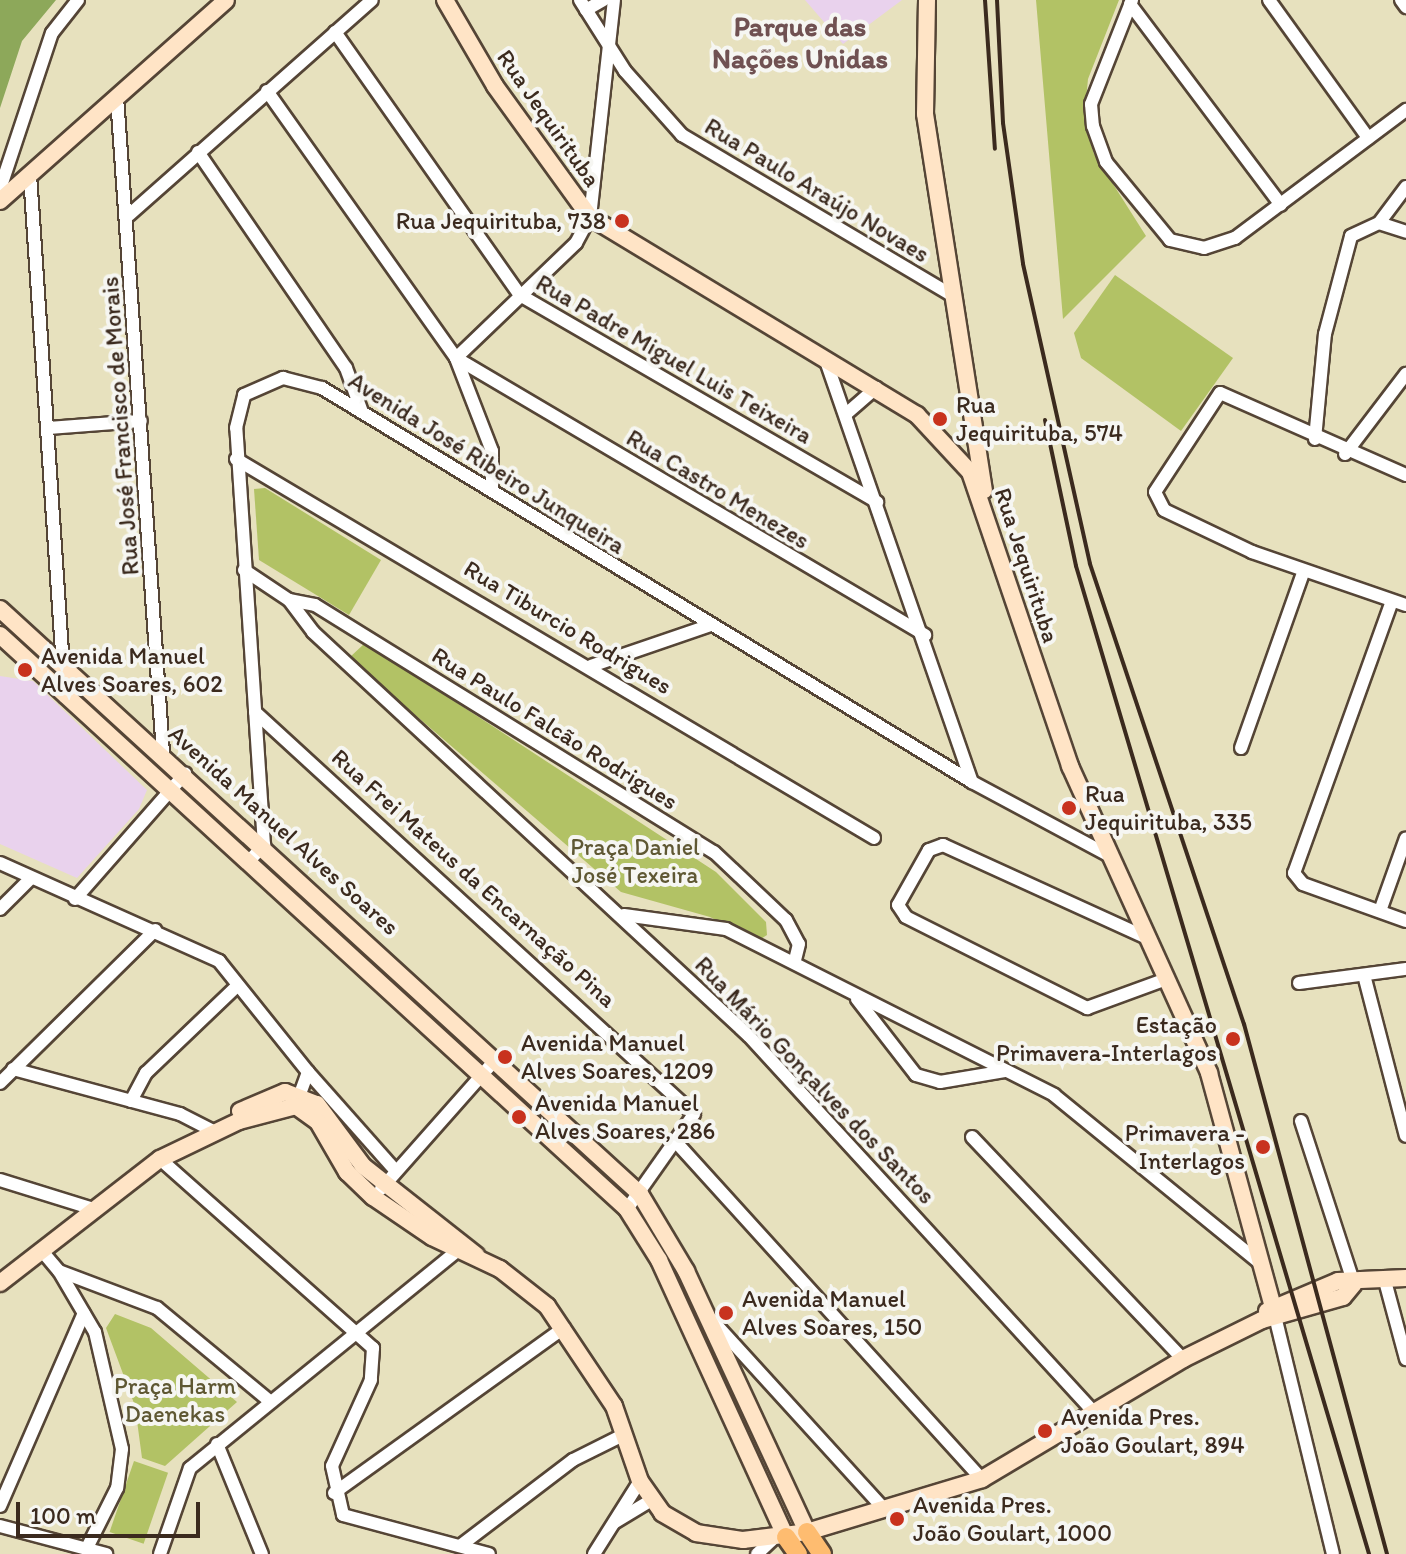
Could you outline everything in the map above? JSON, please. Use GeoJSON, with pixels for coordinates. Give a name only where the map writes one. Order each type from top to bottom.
{"type":"FeatureCollection","features":[{"type":"Feature","properties":{"kind":"main road"},"geometry":{"type":"LineString","coordinates":[[807,1532],[822,1554]]}},
{"type":"Feature","properties":{"kind":"main road"},"geometry":{"type":"LineString","coordinates":[[780,1538],[798,1554]]}},
{"type":"Feature","properties":{"kind":"street"},"geometry":{"type":"LineString","coordinates":[[0,189],[52,33],[78,0]]}},
{"type":"Feature","properties":{"kind":"street"},"geometry":{"type":"LineString","coordinates":[[0,201],[226,0]]}},
{"type":"Feature","properties":{"kind":"street"},"geometry":{"type":"LineString","coordinates":[[129,215],[372,0]]}},
{"type":"Feature","properties":{"kind":"street","name":"Rua Jequirituba"},"geometry":{"type":"LineString","coordinates":[[445,0],[495,86],[590,217],[876,388],[963,460],[986,506],[1058,734],[1164,980],[1209,1073],[1263,1270]]}},
{"type":"Feature","properties":{"kind":"street"},"geometry":{"type":"LineString","coordinates":[[583,5],[603,0]]}},
{"type":"Feature","properties":{"kind":"street"},"geometry":{"type":"LineString","coordinates":[[456,358],[576,243],[590,217],[611,52],[614,0]]}},
{"type":"Feature","properties":{"kind":"street"},"geometry":{"type":"LineString","coordinates":[[927,0],[925,114],[986,506]]}},
{"type":"Feature","properties":{"kind":"street"},"geometry":{"type":"LineString","coordinates":[[1401,0],[1406,7]]}},
{"type":"Feature","properties":{"kind":"street"},"geometry":{"type":"LineString","coordinates":[[1272,1],[1368,138]]}},
{"type":"Feature","properties":{"kind":"street"},"geometry":{"type":"LineString","coordinates":[[1131,2],[1091,104],[1093,126],[1106,162],[1155,227],[1170,240],[1204,248],[1235,238],[1406,110]]}},
{"type":"Feature","properties":{"kind":"street"},"geometry":{"type":"LineString","coordinates":[[1131,2],[1281,205]]}},
{"type":"Feature","properties":{"kind":"street","name":"Rua Paulo Araújo Novaes"},"geometry":{"type":"LineString","coordinates":[[583,5],[611,52],[658,112],[703,151],[953,296]]}},
{"type":"Feature","properties":{"kind":"street","name":"Rua Padre Miguel Luis Teixeira"},"geometry":{"type":"LineString","coordinates":[[335,32],[520,295],[877,502]]}},
{"type":"Feature","properties":{"kind":"street"},"geometry":{"type":"LineString","coordinates":[[267,91],[456,358],[495,462],[492,488]]}},
{"type":"Feature","properties":{"kind":"street","name":"Rua José Francisco de Morais"},"geometry":{"type":"LineString","coordinates":[[117,97],[129,215],[163,753]]}},
{"type":"Feature","properties":{"kind":"street"},"geometry":{"type":"LineString","coordinates":[[198,152],[346,368],[362,412]]}},
{"type":"Feature","properties":{"kind":"street"},"geometry":{"type":"LineString","coordinates":[[30,174],[65,697]]}},
{"type":"Feature","properties":{"kind":"street"},"geometry":{"type":"LineString","coordinates":[[1315,439],[1325,334],[1351,236],[1379,223],[1406,187]]}},
{"type":"Feature","properties":{"kind":"street"},"geometry":{"type":"LineString","coordinates":[[1379,223],[1406,232]]}},
{"type":"Feature","properties":{"kind":"street"},"geometry":{"type":"LineString","coordinates":[[825,357],[925,635],[972,782]]}},
{"type":"Feature","properties":{"kind":"street","name":"Rua Castro Menezes"},"geometry":{"type":"LineString","coordinates":[[456,358],[492,376],[925,635]]}},
{"type":"Feature","properties":{"kind":"street"},"geometry":{"type":"LineString","coordinates":[[1345,454],[1406,374]]}},
{"type":"Feature","properties":{"kind":"street"},"geometry":{"type":"LineString","coordinates":[[470,394],[492,376]]}},
{"type":"Feature","properties":{"kind":"street","name":"Avenida José Ribeiro Junqueira"},"geometry":{"type":"LineString","coordinates":[[264,845],[236,459],[237,411],[258,383],[310,383],[492,488],[711,625],[972,782],[1110,856]]}},
{"type":"Feature","properties":{"kind":"street"},"geometry":{"type":"LineString","coordinates":[[846,414],[876,388]]}},
{"type":"Feature","properties":{"kind":"street"},"geometry":{"type":"LineString","coordinates":[[1406,475],[1345,454],[1224,394],[1157,486],[1164,510],[1303,573],[1406,605]]}},
{"type":"Feature","properties":{"kind":"street"},"geometry":{"type":"LineString","coordinates":[[48,428],[141,421]]}},
{"type":"Feature","properties":{"kind":"street"},"geometry":{"type":"LineString","coordinates":[[963,460],[978,441]]}},
{"type":"Feature","properties":{"kind":"street","name":"Rua Tiburcio Rodrigues"},"geometry":{"type":"LineString","coordinates":[[236,459],[591,666],[874,838]]}},
{"type":"Feature","properties":{"kind":"street","name":"Rua Mário Gonçalves dos Santos"},"geometry":{"type":"LineString","coordinates":[[244,570],[289,600],[313,632],[624,915],[749,1036],[1091,1409]]}},
{"type":"Feature","properties":{"kind":"street"},"geometry":{"type":"LineString","coordinates":[[1241,748],[1303,573]]}},
{"type":"Feature","properties":{"kind":"street","name":"Rua Paulo Falcão Rodrigues"},"geometry":{"type":"LineString","coordinates":[[289,600],[315,605],[714,852],[786,920],[799,944],[795,960]]}},
{"type":"Feature","properties":{"kind":"street"},"geometry":{"type":"LineString","coordinates":[[1392,601],[1294,864],[1303,884],[1406,921]]}},
{"type":"Feature","properties":{"kind":"street","name":"Avenida Manuel Alves Soares"},"geometry":{"type":"LineString","coordinates":[[0,609],[264,845],[640,1194],[704,1312],[807,1532]]}},
{"type":"Feature","properties":{"kind":"street"},"geometry":{"type":"LineString","coordinates":[[591,666],[711,625]]}},
{"type":"Feature","properties":{"kind":"street","name":"Avenida Manuel Alves Soares"},"geometry":{"type":"LineString","coordinates":[[0,635],[65,697],[250,860],[627,1209],[659,1260],[780,1538]]}},
{"type":"Feature","properties":{"kind":"street","name":"Rua Frei Mateus da Encarnação Pina"},"geometry":{"type":"LineString","coordinates":[[255,712],[678,1096],[694,1114],[640,1194]]}},
{"type":"Feature","properties":{"kind":"street"},"geometry":{"type":"LineString","coordinates":[[75,899],[185,774]]}},
{"type":"Feature","properties":{"kind":"street"},"geometry":{"type":"LineString","coordinates":[[1380,911],[1406,838]]}},
{"type":"Feature","properties":{"kind":"street"},"geometry":{"type":"LineString","coordinates":[[250,860],[264,845]]}},
{"type":"Feature","properties":{"kind":"street"},"geometry":{"type":"LineString","coordinates":[[1145,937],[943,845],[929,850],[898,905],[906,917],[1087,1008],[1164,980]]}},
{"type":"Feature","properties":{"kind":"street"},"geometry":{"type":"LineString","coordinates":[[0,863],[75,899],[203,950],[238,985],[308,1072],[396,1171]]}},
{"type":"Feature","properties":{"kind":"street"},"geometry":{"type":"LineString","coordinates":[[0,909],[31,878]]}},
{"type":"Feature","properties":{"kind":"street"},"geometry":{"type":"LineString","coordinates":[[624,915],[726,929],[795,960],[853,994],[1067,1103],[1263,1270],[1333,1554]]}},
{"type":"Feature","properties":{"kind":"street"},"geometry":{"type":"LineString","coordinates":[[0,1083],[155,930]]}},
{"type":"Feature","properties":{"kind":"street"},"geometry":{"type":"LineString","coordinates":[[1299,983],[1406,969]]}},
{"type":"Feature","properties":{"kind":"street"},"geometry":{"type":"LineString","coordinates":[[1364,975],[1406,1136]]}},
{"type":"Feature","properties":{"kind":"street"},"geometry":{"type":"LineString","coordinates":[[131,1101],[146,1073],[238,985]]}},
{"type":"Feature","properties":{"kind":"street"},"geometry":{"type":"LineString","coordinates":[[853,994],[916,1075],[940,1082],[1006,1071]]}},
{"type":"Feature","properties":{"kind":"street"},"geometry":{"type":"LineString","coordinates":[[379,1191],[485,1076],[497,1058]]}},
{"type":"Feature","properties":{"kind":"street"},"geometry":{"type":"LineString","coordinates":[[13,1069],[131,1101],[206,1134]]}},
{"type":"Feature","properties":{"kind":"street"},"geometry":{"type":"LineString","coordinates":[[298,1100],[308,1072]]}},
{"type":"Feature","properties":{"kind":"street"},"geometry":{"type":"LineString","coordinates":[[0,1283],[160,1159],[271,1095],[298,1100],[379,1191],[547,1306],[564,1328],[625,1434],[650,1501],[696,1533],[780,1538],[885,1510],[982,1479],[1091,1409],[1275,1310],[1338,1281],[1354,1284],[1406,1278]]}},
{"type":"Feature","properties":{"kind":"street"},"geometry":{"type":"LineString","coordinates":[[1301,1121],[1354,1284]]}},
{"type":"Feature","properties":{"kind":"street"},"geometry":{"type":"LineString","coordinates":[[972,1137],[1183,1359]]}},
{"type":"Feature","properties":{"kind":"street"},"geometry":{"type":"LineString","coordinates":[[676,1142],[982,1479]]}},
{"type":"Feature","properties":{"kind":"street"},"geometry":{"type":"LineString","coordinates":[[160,1159],[363,1334],[375,1367],[334,1455],[334,1493],[343,1515],[362,1525],[489,1554]]}},
{"type":"Feature","properties":{"kind":"street"},"geometry":{"type":"LineString","coordinates":[[0,1180],[93,1209]]}},
{"type":"Feature","properties":{"kind":"street"},"geometry":{"type":"LineString","coordinates":[[627,1209],[640,1194]]}},
{"type":"Feature","properties":{"kind":"street"},"geometry":{"type":"LineString","coordinates":[[160,1554],[176,1494],[217,1444],[267,1399],[363,1334],[463,1247]]}},
{"type":"Feature","properties":{"kind":"street"},"geometry":{"type":"LineString","coordinates":[[42,1251],[59,1271],[84,1313],[115,1400],[122,1449],[117,1488],[87,1548]]}},
{"type":"Feature","properties":{"kind":"street"},"geometry":{"type":"LineString","coordinates":[[59,1271],[157,1308],[267,1399]]}},
{"type":"Feature","properties":{"kind":"street"},"geometry":{"type":"LineString","coordinates":[[1385,1281],[1406,1359]]}},
{"type":"Feature","properties":{"kind":"street"},"geometry":{"type":"LineString","coordinates":[[1275,1310],[1343,1297],[1354,1284]]}},
{"type":"Feature","properties":{"kind":"street"},"geometry":{"type":"LineString","coordinates":[[704,1312],[885,1510]]}},
{"type":"Feature","properties":{"kind":"street"},"geometry":{"type":"LineString","coordinates":[[0,1506],[84,1313]]}},
{"type":"Feature","properties":{"kind":"street"},"geometry":{"type":"LineString","coordinates":[[334,1493],[564,1328]]}},
{"type":"Feature","properties":{"kind":"street"},"geometry":{"type":"LineString","coordinates":[[460,1546],[573,1460],[625,1434]]}},
{"type":"Feature","properties":{"kind":"street"},"geometry":{"type":"LineString","coordinates":[[217,1444],[262,1554]]}},
{"type":"Feature","properties":{"kind":"street"},"geometry":{"type":"LineString","coordinates":[[594,1554],[640,1481]]}},
{"type":"Feature","properties":{"kind":"street"},"geometry":{"type":"LineString","coordinates":[[612,1523],[650,1501]]}},
{"type":"Feature","properties":{"kind":"street"},"geometry":{"type":"LineString","coordinates":[[0,1526],[106,1554]]}},
{"type":"Feature","properties":{"kind":"street"},"geometry":{"type":"LineString","coordinates":[[757,1554],[780,1538]]}},
{"type":"Feature","properties":{"kind":"shaded area"},"geometry":{"type":"Polygon","coordinates":[[[805,0],[902,0],[843,44],[805,0]]]}},
{"type":"Feature","properties":{"kind":"shaded area"},"geometry":{"type":"Polygon","coordinates":[[[0,676],[33,681],[147,790],[139,809],[77,878],[0,844],[0,676]]]}},
{"type":"Feature","properties":{"kind":"green space"},"geometry":{"type":"Polygon","coordinates":[[[0,0],[56,0],[22,41],[0,108],[0,0]]]}},
{"type":"Feature","properties":{"kind":"green space"},"geometry":{"type":"Polygon","coordinates":[[[1036,0],[1119,0],[1088,79],[1084,121],[1094,154],[1146,236],[1063,319],[1036,0]]]}},
{"type":"Feature","properties":{"kind":"green space"},"geometry":{"type":"Polygon","coordinates":[[[1115,275],[1233,358],[1181,431],[1081,358],[1074,333],[1115,275]]]}},
{"type":"Feature","properties":{"kind":"green space"},"geometry":{"type":"Polygon","coordinates":[[[265,488],[381,560],[349,615],[259,560],[254,489],[265,488]]]}},
{"type":"Feature","properties":{"kind":"green space","name":"Praça Daniel José Texeira"},"geometry":{"type":"Polygon","coordinates":[[[365,643],[716,872],[766,922],[767,935],[758,941],[710,917],[621,892],[349,658],[365,643]]]}},
{"type":"Feature","properties":{"kind":"green space","name":"Praça Harm Daenekas"},"geometry":{"type":"Polygon","coordinates":[[[115,1314],[151,1328],[237,1402],[165,1466],[142,1458],[135,1406],[106,1328],[115,1314]]]}},
{"type":"Feature","properties":{"kind":"green space"},"geometry":{"type":"Polygon","coordinates":[[[134,1461],[168,1473],[144,1544],[110,1532],[134,1461]]]}},
{"type":"Feature","properties":{"kind":"railway"},"geometry":{"type":"LineString","coordinates":[[985,0],[995,149]]}},
{"type":"Feature","properties":{"kind":"railway"},"geometry":{"type":"LineString","coordinates":[[997,0],[1003,123],[1023,264],[1090,564],[1244,1024],[1387,1554]]}},
{"type":"Feature","properties":{"kind":"railway"},"geometry":{"type":"LineString","coordinates":[[1045,420],[1076,566],[1369,1554]]}},
{"type":"Feature","properties":{"kind":"place","name":"Rua Jequirituba, 738"},"geometry":{"type":"Point","coordinates":[622,221]}},
{"type":"Feature","properties":{"kind":"place","name":"Rua Jequirituba, 574"},"geometry":{"type":"Point","coordinates":[940,419]}},
{"type":"Feature","properties":{"kind":"place","name":"Avenida Manuel Alves Soares, 602"},"geometry":{"type":"Point","coordinates":[25,670]}},
{"type":"Feature","properties":{"kind":"place","name":"Rua Jequirituba, 335"},"geometry":{"type":"Point","coordinates":[1069,808]}},
{"type":"Feature","properties":{"kind":"place","name":"Estação Primavera-Interlagos"},"geometry":{"type":"Point","coordinates":[1233,1039]}},
{"type":"Feature","properties":{"kind":"place","name":"Avenida Manuel Alves Soares, 1209"},"geometry":{"type":"Point","coordinates":[505,1057]}},
{"type":"Feature","properties":{"kind":"place","name":"Avenida Manuel Alves Soares, 286"},"geometry":{"type":"Point","coordinates":[519,1117]}},
{"type":"Feature","properties":{"kind":"place","name":"Primavera - Interlagos"},"geometry":{"type":"Point","coordinates":[1263,1147]}},
{"type":"Feature","properties":{"kind":"place","name":"Avenida Manuel Alves Soares, 150"},"geometry":{"type":"Point","coordinates":[726,1313]}},
{"type":"Feature","properties":{"kind":"place","name":"Avenida Pres. João Goulart, 894"},"geometry":{"type":"Point","coordinates":[1045,1431]}},
{"type":"Feature","properties":{"kind":"place","name":"Avenida Pres. João Goulart, 1000"},"geometry":{"type":"Point","coordinates":[897,1519]}},
{"type":"Feature","properties":{"kind":"district","name":"Parque das Nações Unidas"},"geometry":{"type":"Point","coordinates":[800,42]}}]}
